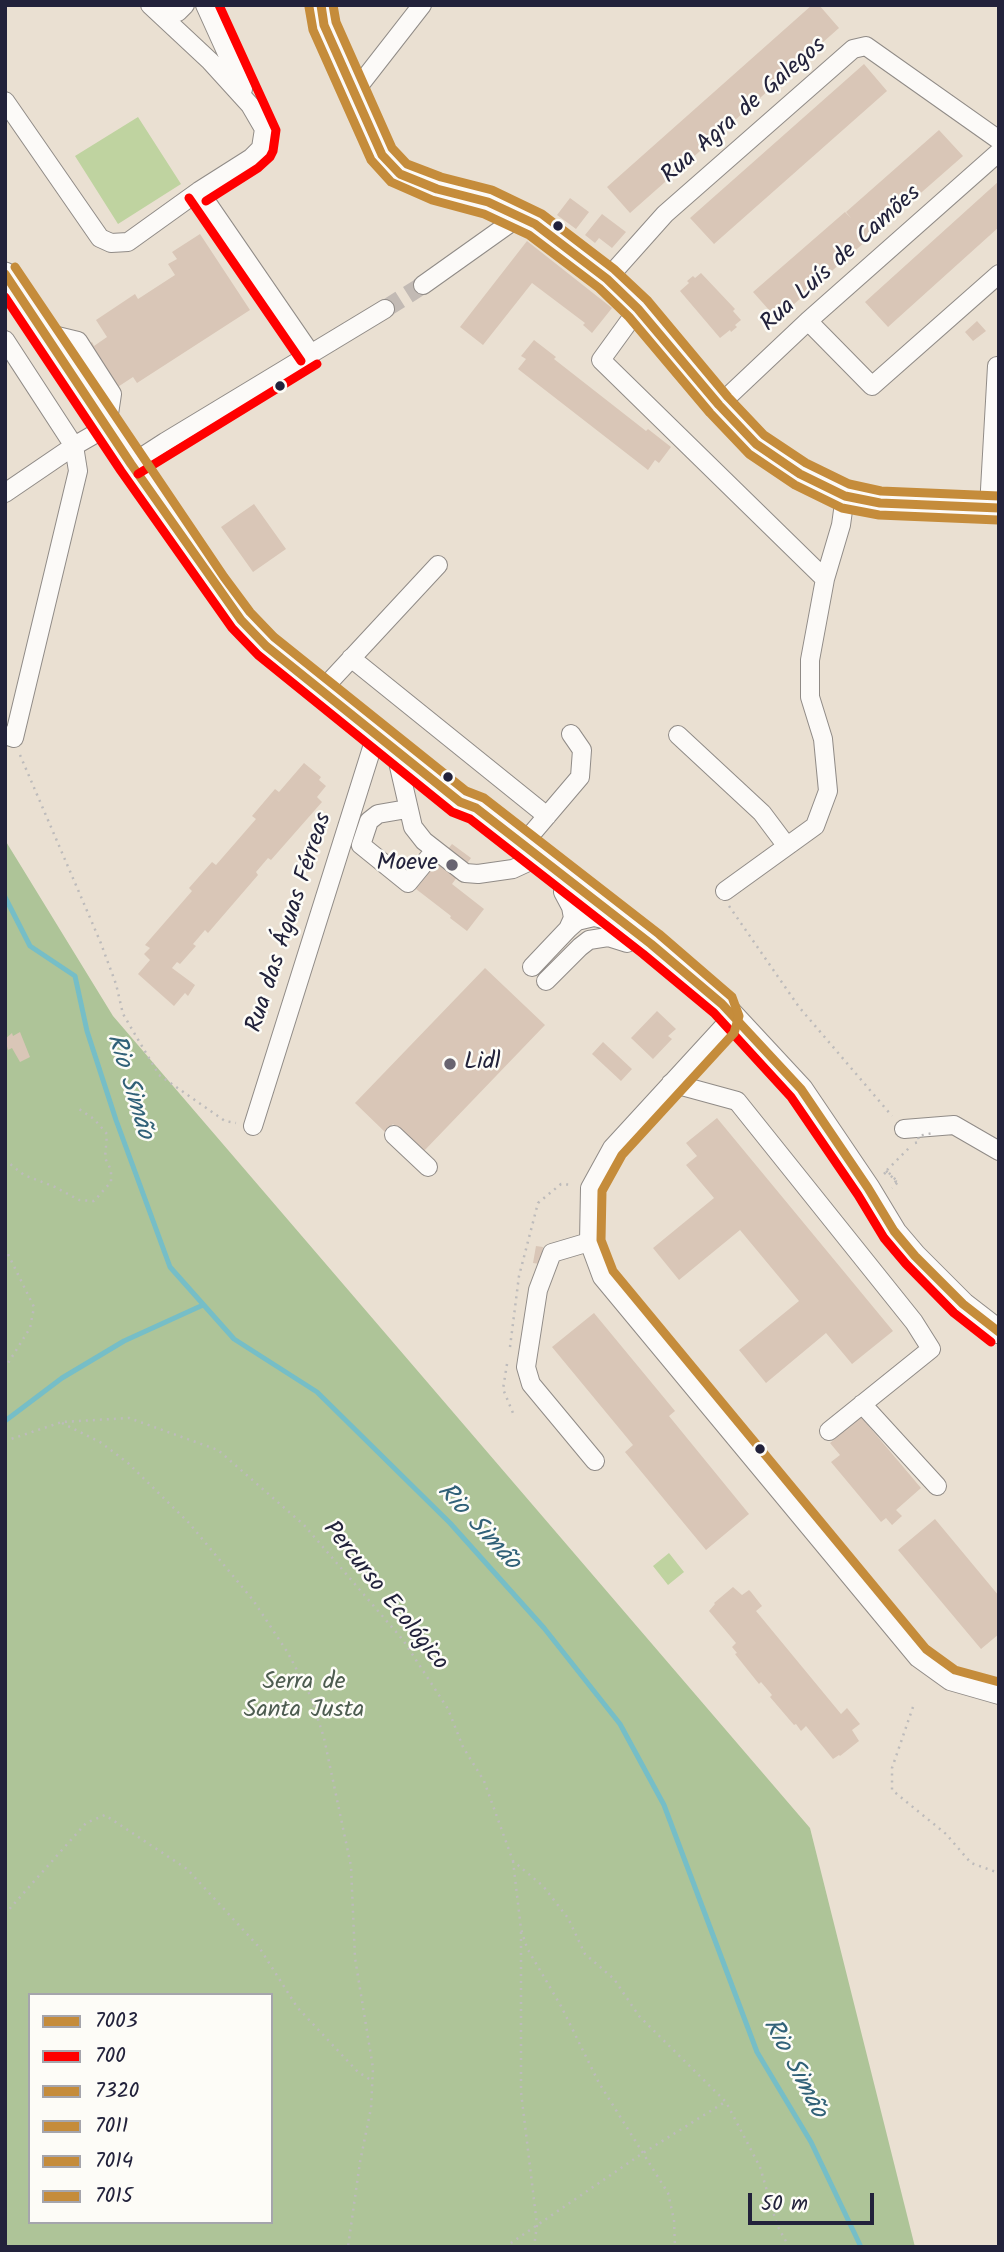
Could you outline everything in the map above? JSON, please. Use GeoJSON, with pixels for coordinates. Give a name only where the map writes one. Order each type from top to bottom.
{"type":"FeatureCollection","features":[{"type":"Feature","properties":{"kind":"main road"},"geometry":{"type":"LineString","coordinates":[[5,274],[131,464],[241,620],[265,646],[460,802],[467,815],[526,852],[569,889],[662,952],[723,1015],[810,1123],[855,1189],[915,1256],[963,1304],[999,1332]]}},
{"type":"Feature","properties":{"kind":"main road"},"geometry":{"type":"LineString","coordinates":[[569,889],[594,917],[689,993],[723,1015],[765,1049],[811,1102],[894,1231]]}},
{"type":"Feature","properties":{"kind":"street"},"geometry":{"type":"LineString","coordinates":[[156,11],[178,12],[184,5]]}},
{"type":"Feature","properties":{"kind":"street"},"geometry":{"type":"LineString","coordinates":[[5,101],[100,238],[111,243],[128,242],[251,158],[261,148],[264,129],[250,105],[205,5]]}},
{"type":"Feature","properties":{"kind":"street"},"geometry":{"type":"LineString","coordinates":[[321,5],[324,26],[382,155],[400,174],[437,189],[488,202],[535,224],[607,279],[638,309],[719,405],[756,444],[800,474],[845,496],[880,503],[994,508],[997,366]]}},
{"type":"Feature","properties":{"kind":"street"},"geometry":{"type":"LineString","coordinates":[[355,91],[422,5]]}},
{"type":"Feature","properties":{"kind":"street"},"geometry":{"type":"LineString","coordinates":[[156,11],[210,61],[250,105]]}},
{"type":"Feature","properties":{"kind":"street","name":"Rua Agra de Galegos"},"geometry":{"type":"LineString","coordinates":[[607,279],[665,214],[853,49],[866,46],[999,141]]}},
{"type":"Feature","properties":{"kind":"street","name":"Rua Luís de Camões"},"geometry":{"type":"LineString","coordinates":[[719,405],[808,321],[999,152]]}},
{"type":"Feature","properties":{"kind":"street"},"geometry":{"type":"LineString","coordinates":[[199,191],[310,355]]}},
{"type":"Feature","properties":{"kind":"street"},"geometry":{"type":"LineString","coordinates":[[423,285],[520,216]]}},
{"type":"Feature","properties":{"kind":"street"},"geometry":{"type":"LineString","coordinates":[[808,321],[872,386],[999,274]]}},
{"type":"Feature","properties":{"kind":"street"},"geometry":{"type":"LineString","coordinates":[[131,464],[385,309]]}},
{"type":"Feature","properties":{"kind":"street"},"geometry":{"type":"LineString","coordinates":[[638,309],[601,360],[825,579]]}},
{"type":"Feature","properties":{"kind":"street"},"geometry":{"type":"LineString","coordinates":[[5,340],[74,446],[78,471],[9,737]]}},
{"type":"Feature","properties":{"kind":"street"},"geometry":{"type":"LineString","coordinates":[[5,493],[74,446],[107,428]]}},
{"type":"Feature","properties":{"kind":"street"},"geometry":{"type":"LineString","coordinates":[[725,891],[815,826],[828,791],[822,739],[810,697],[810,660],[825,579],[841,525],[845,496]]}},
{"type":"Feature","properties":{"kind":"street"},"geometry":{"type":"LineString","coordinates":[[321,691],[438,565]]}},
{"type":"Feature","properties":{"kind":"street"},"geometry":{"type":"LineString","coordinates":[[351,658],[547,816]]}},
{"type":"Feature","properties":{"kind":"street"},"geometry":{"type":"LineString","coordinates":[[395,750],[413,827],[424,841],[465,873],[478,874],[513,870],[547,816],[580,777],[582,750],[571,734]]}},
{"type":"Feature","properties":{"kind":"street"},"geometry":{"type":"LineString","coordinates":[[678,734],[762,813],[786,845]]}},
{"type":"Feature","properties":{"kind":"street","name":"Rua das Águas Férreas"},"geometry":{"type":"LineString","coordinates":[[253,1126],[376,735]]}},
{"type":"Feature","properties":{"kind":"street"},"geometry":{"type":"LineString","coordinates":[[407,809],[378,814],[369,821],[360,845],[408,883],[435,850]]}},
{"type":"Feature","properties":{"kind":"street"},"geometry":{"type":"LineString","coordinates":[[568,929],[573,918],[569,889]]}},
{"type":"Feature","properties":{"kind":"street"},"geometry":{"type":"LineString","coordinates":[[547,981],[589,940],[593,932],[594,917]]}},
{"type":"Feature","properties":{"kind":"street"},"geometry":{"type":"LineString","coordinates":[[532,967],[577,921],[594,917],[603,919],[634,941],[662,952]]}},
{"type":"Feature","properties":{"kind":"street"},"geometry":{"type":"LineString","coordinates":[[589,940],[608,937],[627,943]]}},
{"type":"Feature","properties":{"kind":"street"},"geometry":{"type":"LineString","coordinates":[[723,1015],[671,1083],[611,1148],[590,1188],[589,1242],[602,1277],[918,1658],[950,1681],[999,1695]]}},
{"type":"Feature","properties":{"kind":"street"},"geometry":{"type":"LineString","coordinates":[[671,1083],[737,1101],[914,1322],[931,1349],[830,1431]]}},
{"type":"Feature","properties":{"kind":"street"},"geometry":{"type":"LineString","coordinates":[[904,1129],[954,1125],[999,1151]]}},
{"type":"Feature","properties":{"kind":"street"},"geometry":{"type":"LineString","coordinates":[[394,1135],[428,1167]]}},
{"type":"Feature","properties":{"kind":"street"},"geometry":{"type":"LineString","coordinates":[[589,1242],[552,1253],[538,1290],[526,1367],[531,1384],[595,1461]]}},
{"type":"Feature","properties":{"kind":"street"},"geometry":{"type":"LineString","coordinates":[[862,1404],[937,1486]]}},
{"type":"Feature","properties":{"kind":"path"},"geometry":{"type":"LineString","coordinates":[[9,737],[100,941],[116,984],[122,1014],[159,1075],[225,1121],[253,1126]]}},
{"type":"Feature","properties":{"kind":"path"},"geometry":{"type":"LineString","coordinates":[[725,891],[727,904],[799,1007],[904,1129]]}},
{"type":"Feature","properties":{"kind":"path"},"geometry":{"type":"LineString","coordinates":[[5,1160],[24,1175],[79,1200],[94,1201],[111,1182],[111,1170],[106,1158],[107,1134],[94,1119],[79,1109]]}},
{"type":"Feature","properties":{"kind":"path"},"geometry":{"type":"LineString","coordinates":[[898,1182],[887,1171],[882,1176],[892,1186],[896,1181],[891,1176],[886,1171],[919,1142],[918,1136],[933,1133]]}},
{"type":"Feature","properties":{"kind":"path"},"geometry":{"type":"LineString","coordinates":[[5,1248],[34,1307],[30,1328],[5,1368]]}},
{"type":"Feature","properties":{"kind":"path","name":"Percurso Ecológico"},"geometry":{"type":"LineString","coordinates":[[5,1441],[62,1422],[129,1418],[218,1450],[304,1525],[402,1640],[448,1709],[463,1747],[484,1781],[513,1861],[521,1929]]}},
{"type":"Feature","properties":{"kind":"path"},"geometry":{"type":"LineString","coordinates":[[62,1422],[100,1442],[128,1463],[189,1523],[253,1600],[288,1653],[311,1697],[324,1738],[351,1866],[355,1958],[373,2068],[371,2108],[348,2247]]}},
{"type":"Feature","properties":{"kind":"path"},"geometry":{"type":"LineString","coordinates":[[913,1707],[892,1768],[892,1790],[946,1834],[971,1863],[999,1873]]}},
{"type":"Feature","properties":{"kind":"path"},"geometry":{"type":"LineString","coordinates":[[5,1914],[86,1823],[105,1815],[187,1869],[259,1947],[298,2007],[358,2072],[373,2081]]}},
{"type":"Feature","properties":{"kind":"path"},"geometry":{"type":"LineString","coordinates":[[513,1861],[543,1886],[568,1918],[585,1954],[614,1979],[639,2016],[726,2102],[760,2167],[777,2225],[789,2247]]}},
{"type":"Feature","properties":{"kind":"path"},"geometry":{"type":"LineString","coordinates":[[521,1929],[527,1948],[561,2006],[599,2083],[668,2193],[674,2220],[675,2247]]}},
{"type":"Feature","properties":{"kind":"path"},"geometry":{"type":"LineString","coordinates":[[521,1929],[521,2092],[537,2225],[534,2247]]}},
{"type":"Feature","properties":{"kind":"path"},"geometry":{"type":"LineString","coordinates":[[505,2247],[726,2102]]}},
{"type":"Feature","properties":{"kind":"green space"},"geometry":{"type":"Polygon","coordinates":[[[138,117],[181,184],[118,224],[75,156],[138,117]]]}},
{"type":"Feature","properties":{"kind":"green space","name":"Serra de Santa Justa"},"geometry":{"type":"Polygon","coordinates":[[[5,840],[113,1016],[810,1828],[915,2247],[5,2247],[5,840]]]}},
{"type":"Feature","properties":{"kind":"green space"},"geometry":{"type":"Polygon","coordinates":[[[669,1553],[684,1572],[668,1585],[653,1566],[669,1553]]]}},
{"type":"Feature","properties":{"kind":"building"},"geometry":{"type":"Polygon","coordinates":[[[812,5],[819,5],[839,28],[630,213],[607,187],[812,5]]]}},
{"type":"Feature","properties":{"kind":"building"},"geometry":{"type":"Polygon","coordinates":[[[864,64],[887,91],[714,244],[690,218],[864,64]]]}},
{"type":"Feature","properties":{"kind":"building"},"geometry":{"type":"Polygon","coordinates":[[[939,130],[963,156],[777,319],[753,292],[845,212],[851,218],[846,212],[939,130]]]}},
{"type":"Feature","properties":{"kind":"building"},"geometry":{"type":"Polygon","coordinates":[[[999,181],[999,227],[888,327],[865,302],[999,181]]]}},
{"type":"Feature","properties":{"kind":"building"},"geometry":{"type":"Polygon","coordinates":[[[570,198],[589,212],[576,229],[557,215],[570,198]]]}},
{"type":"Feature","properties":{"kind":"building"},"geometry":{"type":"Polygon","coordinates":[[[602,214],[626,232],[612,248],[599,238],[595,243],[585,235],[602,214]]]}},
{"type":"Feature","properties":{"kind":"building"},"geometry":{"type":"Polygon","coordinates":[[[200,234],[250,310],[137,383],[133,377],[104,396],[76,352],[92,342],[94,346],[107,337],[96,320],[135,294],[138,299],[175,275],[168,264],[177,259],[172,252],[200,234]]]}},
{"type":"Feature","properties":{"kind":"building"},"geometry":{"type":"Polygon","coordinates":[[[527,241],[612,308],[592,333],[583,325],[585,323],[532,283],[483,345],[460,327],[527,241]]]}},
{"type":"Feature","properties":{"kind":"building"},"geometry":{"type":"Polygon","coordinates":[[[701,273],[735,309],[733,311],[741,320],[735,325],[737,327],[720,338],[680,291],[689,283],[687,281],[701,273]]]}},
{"type":"Feature","properties":{"kind":"building"},"geometry":{"type":"Polygon","coordinates":[[[977,321],[986,331],[973,341],[965,332],[977,321]]]}},
{"type":"Feature","properties":{"kind":"building"},"geometry":{"type":"Polygon","coordinates":[[[534,340],[556,357],[554,359],[646,431],[648,429],[671,447],[659,463],[655,460],[648,470],[518,369],[526,359],[521,356],[534,340]]]}},
{"type":"Feature","properties":{"kind":"building"},"geometry":{"type":"Polygon","coordinates":[[[254,504],[286,549],[253,572],[221,527],[254,504]]]}},
{"type":"Feature","properties":{"kind":"building"},"geometry":{"type":"Polygon","coordinates":[[[304,763],[321,777],[319,780],[326,786],[317,797],[322,802],[271,860],[268,858],[256,872],[258,875],[208,933],[205,930],[193,944],[196,946],[180,964],[177,962],[172,968],[195,985],[188,996],[185,993],[174,1006],[138,974],[150,960],[144,954],[150,948],[145,945],[192,891],[189,888],[212,862],[216,865],[256,819],[252,816],[275,789],[279,792],[304,763]]]}},
{"type":"Feature","properties":{"kind":"building"},"geometry":{"type":"Polygon","coordinates":[[[452,844],[471,858],[452,884],[484,909],[467,931],[416,889],[452,844]]]}},
{"type":"Feature","properties":{"kind":"building","name":"Lidl"},"geometry":{"type":"Polygon","coordinates":[[[485,968],[545,1025],[423,1152],[393,1124],[385,1132],[355,1103],[485,968]]]}},
{"type":"Feature","properties":{"kind":"building"},"geometry":{"type":"Polygon","coordinates":[[[657,1011],[676,1029],[668,1036],[672,1039],[653,1059],[631,1038],[657,1011]]]}},
{"type":"Feature","properties":{"kind":"building"},"geometry":{"type":"Polygon","coordinates":[[[20,1032],[30,1057],[20,1062],[12,1048],[8,1050],[5,1039],[12,1033],[13,1036],[20,1032]]]}},
{"type":"Feature","properties":{"kind":"building"},"geometry":{"type":"Polygon","coordinates":[[[603,1042],[632,1069],[621,1081],[592,1054],[603,1042]]]}},
{"type":"Feature","properties":{"kind":"building"},"geometry":{"type":"Polygon","coordinates":[[[717,1118],[893,1331],[852,1364],[826,1333],[766,1383],[739,1350],[799,1301],[740,1230],[679,1280],[653,1248],[714,1198],[686,1165],[697,1156],[686,1143],[717,1118]]]}},
{"type":"Feature","properties":{"kind":"building"},"geometry":{"type":"Polygon","coordinates":[[[536,1246],[543,1247],[540,1264],[533,1263],[536,1246]]]}},
{"type":"Feature","properties":{"kind":"building"},"geometry":{"type":"Polygon","coordinates":[[[594,1313],[675,1411],[669,1416],[749,1514],[706,1550],[625,1452],[633,1445],[552,1347],[594,1313]]]}},
{"type":"Feature","properties":{"kind":"building"},"geometry":{"type":"Polygon","coordinates":[[[861,1417],[921,1488],[896,1510],[902,1516],[892,1525],[886,1518],[881,1522],[831,1462],[840,1455],[830,1443],[861,1417]]]}},
{"type":"Feature","properties":{"kind":"building"},"geometry":{"type":"Polygon","coordinates":[[[935,1519],[999,1596],[999,1634],[981,1649],[898,1550],[935,1519]]]}},
{"type":"Feature","properties":{"kind":"building"},"geometry":{"type":"Polygon","coordinates":[[[733,1587],[742,1595],[749,1590],[751,1592],[762,1606],[756,1611],[841,1714],[847,1708],[860,1724],[852,1730],[859,1741],[840,1756],[833,1759],[806,1726],[801,1731],[794,1725],[770,1697],[772,1695],[761,1682],[759,1684],[735,1654],[737,1653],[732,1647],[736,1643],[709,1611],[714,1603],[733,1587]]]}},
{"type":"Feature","properties":{"kind":"waterway","name":"Rio Simão"},"geometry":{"type":"LineString","coordinates":[[5,897],[30,946],[75,976],[87,1031],[116,1120],[170,1267],[234,1339],[317,1392],[450,1523],[544,1628],[620,1724],[664,1805],[757,2052],[811,2142],[861,2247]]}},
{"type":"Feature","properties":{"kind":"waterway"},"geometry":{"type":"LineString","coordinates":[[5,1421],[62,1378],[124,1341],[203,1305]]}},
{"type":"Feature","properties":{"kind":"tunnel"},"geometry":{"type":"LineString","coordinates":[[385,309],[423,285]]}},
{"type":"Feature","properties":{"kind":"transit line","name":"700"},"geometry":{"type":"LineString","coordinates":[[206,201],[258,168],[270,157],[276,130],[219,5]]}},
{"type":"Feature","properties":{"kind":"transit line","name":"7011"},"geometry":{"type":"LineString","coordinates":[[321,5],[324,25],[382,155],[400,174],[437,189],[488,202],[535,224],[607,279],[638,309],[719,405],[756,444],[800,474],[845,496],[880,503],[999,508]]}},
{"type":"Feature","properties":{"kind":"transit line","name":"7015"},"geometry":{"type":"LineString","coordinates":[[333,5],[336,22],[392,148],[407,164],[441,177],[492,190],[542,214],[614,269],[647,300],[728,397],[764,435],[806,463],[849,484],[881,491],[999,496]]}},
{"type":"Feature","properties":{"kind":"transit line","name":"7014"},"geometry":{"type":"LineString","coordinates":[[309,7],[313,30],[371,160],[391,182],[432,200],[484,214],[529,235],[599,288],[629,317],[710,413],[749,454],[795,485],[842,508],[879,515],[998,520]]}},
{"type":"Feature","properties":{"kind":"transit line","name":"700"},"geometry":{"type":"LineString","coordinates":[[189,198],[301,361]]}},
{"type":"Feature","properties":{"kind":"transit line","name":"7320"},"geometry":{"type":"LineString","coordinates":[[15,267],[224,577],[250,612],[274,637],[466,791],[484,798],[659,934],[732,997],[739,1016],[734,1033],[622,1155],[602,1191],[601,1240],[613,1271],[926,1649],[955,1670],[999,1682]]}},
{"type":"Feature","properties":{"kind":"transit line","name":"7003"},"geometry":{"type":"LineString","coordinates":[[5,274],[131,464],[241,620],[266,646],[460,802],[476,808],[651,944],[722,1004],[801,1089],[894,1231],[915,1256],[963,1304],[999,1332]]}},
{"type":"Feature","properties":{"kind":"transit line","name":"700"},"geometry":{"type":"LineString","coordinates":[[5,297],[121,471],[232,628],[258,655],[452,812],[470,819],[714,1013],[791,1097],[884,1238],[954,1313],[991,1342]]}},
{"type":"Feature","properties":{"kind":"transit line","name":"700"},"geometry":{"type":"LineString","coordinates":[[138,474],[317,364]]}},
{"type":"Feature","properties":{"kind":"place","name":"Moeve"},"geometry":{"type":"Point","coordinates":[452,865]}},
{"type":"Feature","properties":{"kind":"place","name":"Lidl"},"geometry":{"type":"Point","coordinates":[450,1064]}}]}
